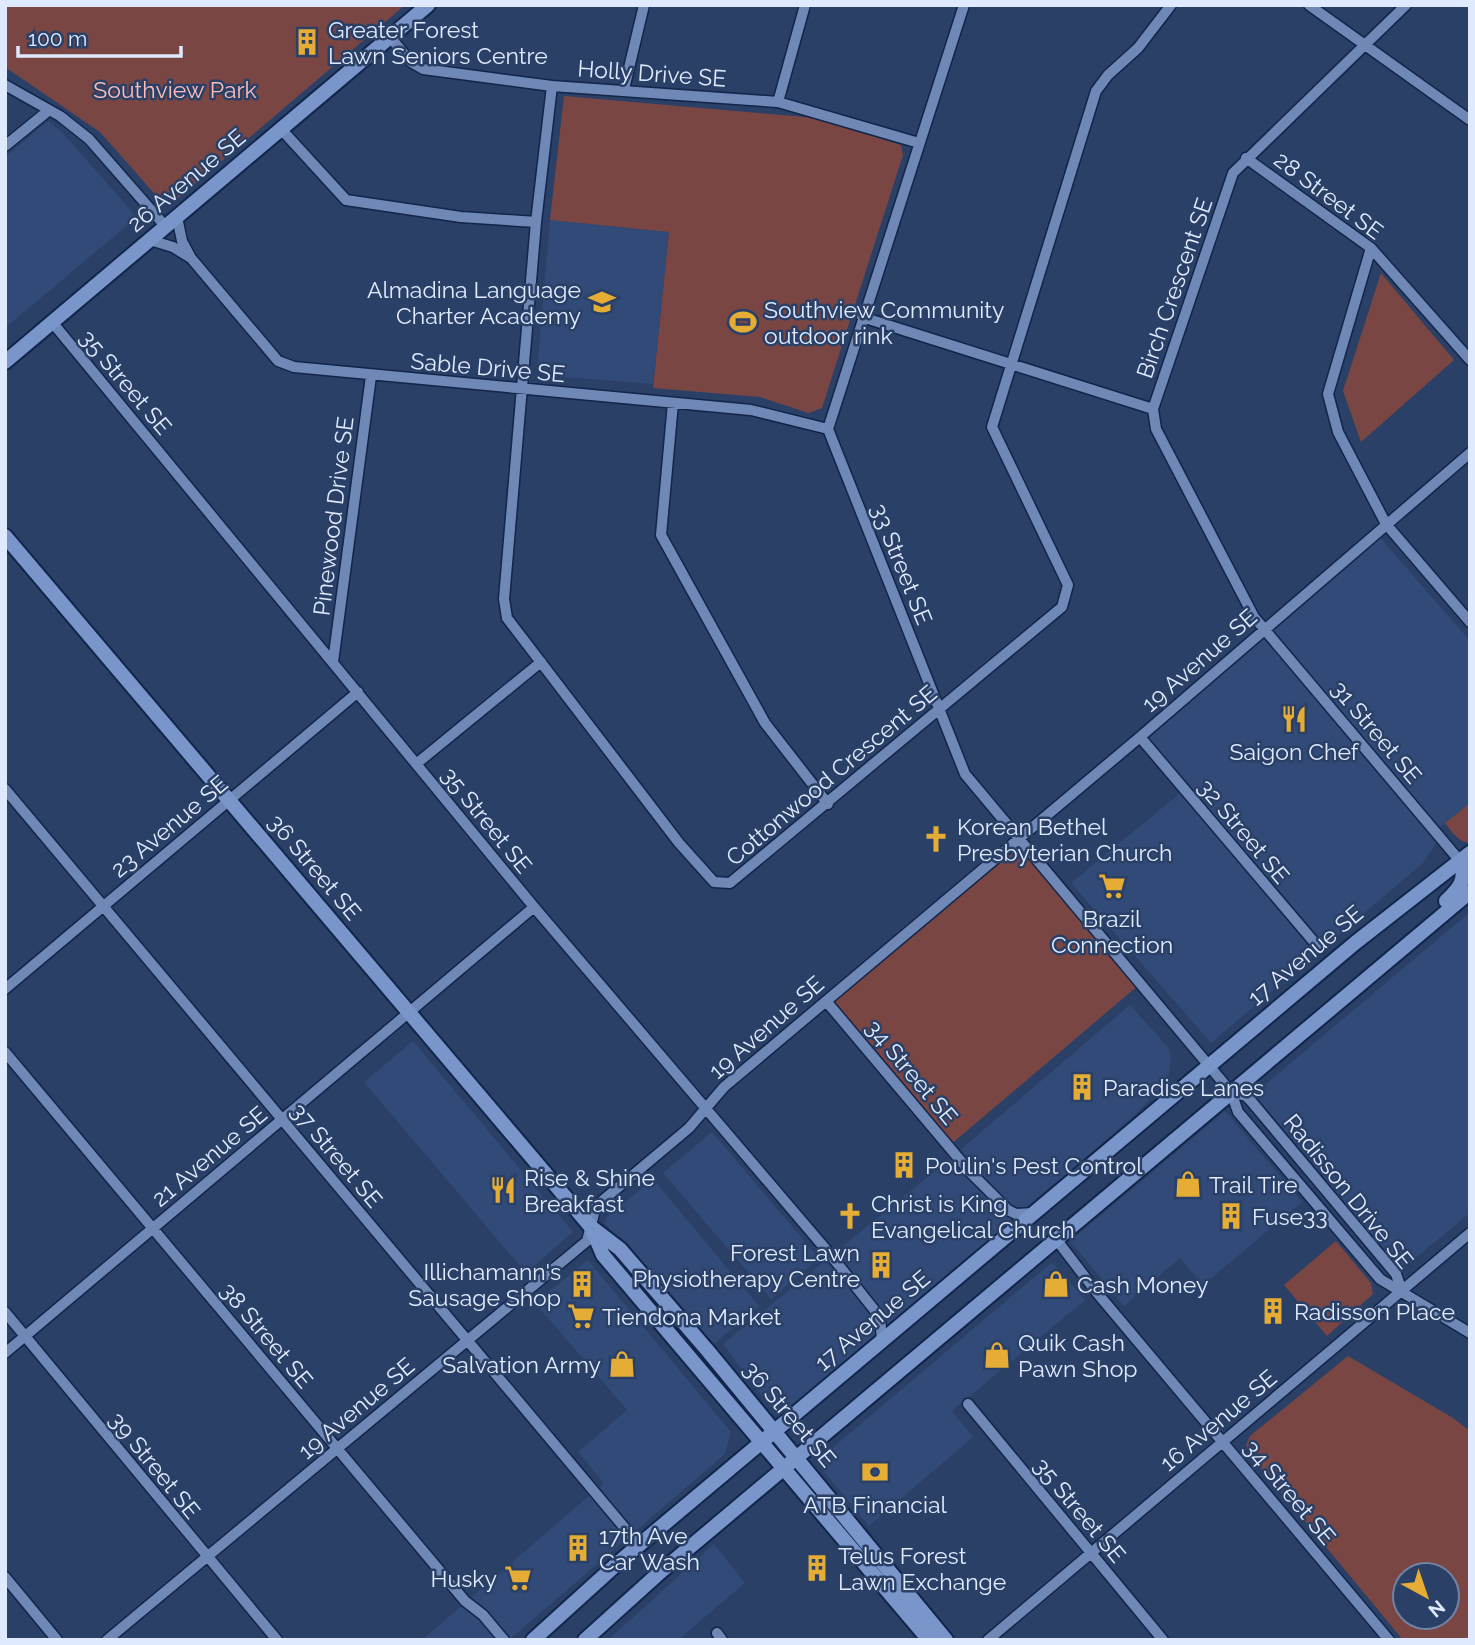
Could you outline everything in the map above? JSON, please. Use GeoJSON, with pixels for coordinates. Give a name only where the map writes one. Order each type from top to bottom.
{"type":"FeatureCollection","features":[{"type":"Feature","properties":{"kind":"main road","name":"26 Avenue SE"},"geometry":{"type":"LineString","coordinates":[[5,362],[428,5]]}},
{"type":"Feature","properties":{"kind":"main road","name":"36 Street SE"},"geometry":{"type":"LineString","coordinates":[[6,536],[590,1226],[620,1249],[776,1431],[946,1640]]}},
{"type":"Feature","properties":{"kind":"main road"},"geometry":{"type":"LineString","coordinates":[[1402,949],[1410,932],[1458,890],[1465,872],[1465,857]]}},
{"type":"Feature","properties":{"kind":"main road","name":"17 Avenue SE"},"geometry":{"type":"LineString","coordinates":[[533,1640],[639,1545],[1379,922],[1465,857]]}},
{"type":"Feature","properties":{"kind":"main road"},"geometry":{"type":"LineString","coordinates":[[585,1640],[1056,1239],[1470,892]]}},
{"type":"Feature","properties":{"kind":"main road","name":"36 Street SE"},"geometry":{"type":"LineString","coordinates":[[590,1226],[603,1255],[929,1640]]}},
{"type":"Feature","properties":{"kind":"street"},"geometry":{"type":"LineString","coordinates":[[624,89],[644,5]]}},
{"type":"Feature","properties":{"kind":"street"},"geometry":{"type":"LineString","coordinates":[[778,102],[805,5]]}},
{"type":"Feature","properties":{"kind":"street"},"geometry":{"type":"LineString","coordinates":[[828,429],[964,5]]}},
{"type":"Feature","properties":{"kind":"street","name":"Cottonwood Crescent SE"},"geometry":{"type":"LineString","coordinates":[[552,86],[521,388],[504,599],[507,618],[679,843],[714,882],[730,883],[1062,607],[1068,585],[992,427],[1096,91],[1108,75],[1138,48],[1171,5]]}},
{"type":"Feature","properties":{"kind":"street"},"geometry":{"type":"LineString","coordinates":[[1309,5],[1470,120]]}},
{"type":"Feature","properties":{"kind":"street","name":"Birch Crescent SE"},"geometry":{"type":"LineString","coordinates":[[1264,629],[1254,617],[1156,429],[1153,409],[1233,173],[1406,5]]}},
{"type":"Feature","properties":{"kind":"street","name":"Holly Drive SE"},"geometry":{"type":"LineString","coordinates":[[390,37],[411,62],[423,69],[552,86],[778,102],[919,143]]}},
{"type":"Feature","properties":{"kind":"street"},"geometry":{"type":"LineString","coordinates":[[5,85],[48,111],[5,146]]}},
{"type":"Feature","properties":{"kind":"street","name":"Sable Drive SE"},"geometry":{"type":"LineString","coordinates":[[48,111],[89,139],[171,222],[191,258],[278,361],[294,367],[371,376],[751,410],[828,429]]}},
{"type":"Feature","properties":{"kind":"street"},"geometry":{"type":"LineString","coordinates":[[281,129],[346,201],[461,217],[536,222]]}},
{"type":"Feature","properties":{"kind":"street","name":"28 Street SE"},"geometry":{"type":"LineString","coordinates":[[1246,158],[1371,248],[1470,360]]}},
{"type":"Feature","properties":{"kind":"street","name":"Sable Drive SE"},"geometry":{"type":"LineString","coordinates":[[150,240],[173,247],[191,258]]}},
{"type":"Feature","properties":{"kind":"street"},"geometry":{"type":"LineString","coordinates":[[1371,248],[1328,394],[1338,432],[1386,524],[1470,622]]}},
{"type":"Feature","properties":{"kind":"street"},"geometry":{"type":"LineString","coordinates":[[862,317],[1153,409]]}},
{"type":"Feature","properties":{"kind":"street","name":"35 Street SE"},"geometry":{"type":"LineString","coordinates":[[52,323],[534,907],[880,1317],[881,1342]]}},
{"type":"Feature","properties":{"kind":"street","name":"Pinewood Drive SE"},"geometry":{"type":"LineString","coordinates":[[333,662],[371,376]]}},
{"type":"Feature","properties":{"kind":"street"},"geometry":{"type":"LineString","coordinates":[[673,403],[661,535],[765,723],[828,804]]}},
{"type":"Feature","properties":{"kind":"street","name":"33 Street SE"},"geometry":{"type":"LineString","coordinates":[[828,429],[965,774],[1209,1066]]}},
{"type":"Feature","properties":{"kind":"street","name":"19 Avenue SE"},"geometry":{"type":"LineString","coordinates":[[107,1640],[587,1241],[596,1206],[689,1128],[724,1087],[1016,838],[1140,737],[1470,453]]}},
{"type":"Feature","properties":{"kind":"street","name":"31 Street SE"},"geometry":{"type":"LineString","coordinates":[[1264,629],[1465,857]]}},
{"type":"Feature","properties":{"kind":"street"},"geometry":{"type":"LineString","coordinates":[[416,764],[541,662]]}},
{"type":"Feature","properties":{"kind":"street","name":"23 Avenue SE"},"geometry":{"type":"LineString","coordinates":[[5,989],[358,692]]}},
{"type":"Feature","properties":{"kind":"street","name":"32 Street SE"},"geometry":{"type":"LineString","coordinates":[[1140,737],[1320,949]]}},
{"type":"Feature","properties":{"kind":"street","name":"37 Street SE"},"geometry":{"type":"LineString","coordinates":[[5,789],[639,1545]]}},
{"type":"Feature","properties":{"kind":"street","name":"21 Avenue SE"},"geometry":{"type":"LineString","coordinates":[[5,1353],[534,907]]}},
{"type":"Feature","properties":{"kind":"street","name":"34 Street SE"},"geometry":{"type":"LineString","coordinates":[[826,1000],[971,1173],[1007,1210],[1016,1214],[1034,1213]]}},
{"type":"Feature","properties":{"kind":"street","name":"38 Street SE"},"geometry":{"type":"LineString","coordinates":[[5,1052],[465,1601],[483,1615],[504,1640]]}},
{"type":"Feature","properties":{"kind":"street","name":"Radisson Drive SE"},"geometry":{"type":"LineString","coordinates":[[1209,1066],[1231,1092],[1238,1112],[1338,1232],[1385,1283],[1470,1333]]}},
{"type":"Feature","properties":{"kind":"street","name":"Radisson Drive SE"},"geometry":{"type":"LineString","coordinates":[[1231,1092],[1246,1096],[1251,1101],[1396,1275],[1402,1291]]}},
{"type":"Feature","properties":{"kind":"street","name":"16 Avenue SE"},"geometry":{"type":"LineString","coordinates":[[988,1638],[1470,1233]]}},
{"type":"Feature","properties":{"kind":"street","name":"34 Street SE"},"geometry":{"type":"LineString","coordinates":[[1056,1239],[1389,1640]]}},
{"type":"Feature","properties":{"kind":"street","name":"39 Street SE"},"geometry":{"type":"LineString","coordinates":[[5,1312],[277,1640]]}},
{"type":"Feature","properties":{"kind":"street","name":"35 Street SE"},"geometry":{"type":"LineString","coordinates":[[968,1404],[1163,1640]]}},
{"type":"Feature","properties":{"kind":"street"},"geometry":{"type":"LineString","coordinates":[[5,1577],[57,1640]]}},
{"type":"Feature","properties":{"kind":"shaded area"},"geometry":{"type":"Polygon","coordinates":[[[48,121],[61,131],[137,217],[5,328],[5,157],[48,121]]]}},
{"type":"Feature","properties":{"kind":"shaded area","name":"Almadina Language Charter Academy"},"geometry":{"type":"Polygon","coordinates":[[[550,220],[669,232],[653,384],[541,375],[537,372],[550,220]]]}},
{"type":"Feature","properties":{"kind":"shaded area"},"geometry":{"type":"Polygon","coordinates":[[[1376,533],[1470,641],[1470,803],[1436,830],[1440,837],[1423,863],[1211,1043],[1071,883],[1184,790],[1140,737],[1376,533]]]}},
{"type":"Feature","properties":{"kind":"shaded area"},"geometry":{"type":"Polygon","coordinates":[[[1470,912],[1470,1213],[1407,1265],[1397,1265],[1254,1094],[1470,912]]]}},
{"type":"Feature","properties":{"kind":"shaded area"},"geometry":{"type":"Polygon","coordinates":[[[1130,1005],[1168,1047],[1171,1056],[1168,1080],[1134,1116],[781,1421],[723,1344],[946,1162],[1130,1005]]]}},
{"type":"Feature","properties":{"kind":"shaded area"},"geometry":{"type":"Polygon","coordinates":[[[413,1041],[573,1232],[526,1273],[364,1082],[413,1041]]]}},
{"type":"Feature","properties":{"kind":"shaded area"},"geometry":{"type":"Polygon","coordinates":[[[1225,1111],[1302,1202],[1203,1285],[1180,1258],[1124,1306],[1070,1241],[1225,1111]]]}},
{"type":"Feature","properties":{"kind":"shaded area"},"geometry":{"type":"Polygon","coordinates":[[[712,1132],[819,1258],[771,1299],[663,1173],[712,1132]]]}},
{"type":"Feature","properties":{"kind":"shaded area"},"geometry":{"type":"Polygon","coordinates":[[[653,1179],[759,1306],[713,1345],[605,1224],[606,1218],[653,1179]]]}},
{"type":"Feature","properties":{"kind":"shaded area"},"geometry":{"type":"Polygon","coordinates":[[[588,1260],[731,1432],[725,1454],[509,1640],[422,1640],[604,1483],[578,1452],[627,1410],[535,1303],[588,1260]]]}},
{"type":"Feature","properties":{"kind":"shaded area"},"geometry":{"type":"Polygon","coordinates":[[[1052,1262],[1085,1300],[952,1411],[973,1437],[869,1526],[816,1462],[1052,1262]]]}},
{"type":"Feature","properties":{"kind":"shaded area"},"geometry":{"type":"Polygon","coordinates":[[[714,1544],[745,1583],[678,1640],[608,1640],[714,1544]]]}},
{"type":"Feature","properties":{"kind":"green space","name":"Southview Park"},"geometry":{"type":"Polygon","coordinates":[[[5,5],[405,5],[176,200],[160,200],[100,132],[5,67],[5,5]]]}},
{"type":"Feature","properties":{"kind":"green space"},"geometry":{"type":"Polygon","coordinates":[[[564,96],[816,118],[901,145],[903,155],[822,408],[809,413],[760,397],[653,388],[669,232],[550,220],[564,96]]]}},
{"type":"Feature","properties":{"kind":"green space"},"geometry":{"type":"Polygon","coordinates":[[[1381,273],[1454,360],[1361,442],[1343,391],[1381,273]]]}},
{"type":"Feature","properties":{"kind":"green space"},"geometry":{"type":"Polygon","coordinates":[[[1470,803],[1470,843],[1459,839],[1445,823],[1470,803]]]}},
{"type":"Feature","properties":{"kind":"green space"},"geometry":{"type":"Polygon","coordinates":[[[1016,838],[1140,984],[949,1146],[826,1001],[1016,838]]]}},
{"type":"Feature","properties":{"kind":"green space"},"geometry":{"type":"Polygon","coordinates":[[[1336,1241],[1371,1283],[1373,1294],[1327,1336],[1284,1285],[1336,1241]]]}},
{"type":"Feature","properties":{"kind":"green space"},"geometry":{"type":"Polygon","coordinates":[[[1348,1356],[1453,1418],[1470,1431],[1470,1640],[1403,1640],[1396,1631],[1461,1631],[1461,1561],[1391,1561],[1391,1626],[1249,1454],[1246,1445],[1250,1436],[1348,1356]]]}},
{"type":"Feature","properties":{"kind":"place","name":"Greater Forest Lawn Seniors Centre"},"geometry":{"type":"Point","coordinates":[307,42]}},
{"type":"Feature","properties":{"kind":"place","name":"Almadina Language Charter Academy"},"geometry":{"type":"Point","coordinates":[602,302]}},
{"type":"Feature","properties":{"kind":"place","name":"Southview Community outdoor rink"},"geometry":{"type":"Point","coordinates":[743,322]}},
{"type":"Feature","properties":{"kind":"place","name":"Saigon Chef"},"geometry":{"type":"Point","coordinates":[1294,719]}},
{"type":"Feature","properties":{"kind":"place","name":"Korean Bethel Presbyterian Church"},"geometry":{"type":"Point","coordinates":[936,839]}},
{"type":"Feature","properties":{"kind":"place","name":"Brazil Connection"},"geometry":{"type":"Point","coordinates":[1112,886]}},
{"type":"Feature","properties":{"kind":"place","name":"Paradise Lanes"},"geometry":{"type":"Point","coordinates":[1082,1087]}},
{"type":"Feature","properties":{"kind":"place","name":"Poulin's Pest Control"},"geometry":{"type":"Point","coordinates":[904,1165]}},
{"type":"Feature","properties":{"kind":"place","name":"Trail Tire"},"geometry":{"type":"Point","coordinates":[1188,1184]}},
{"type":"Feature","properties":{"kind":"place","name":"Rise & Shine Breakfast"},"geometry":{"type":"Point","coordinates":[503,1190]}},
{"type":"Feature","properties":{"kind":"place","name":"Christ is King Evangelical Church"},"geometry":{"type":"Point","coordinates":[850,1216]}},
{"type":"Feature","properties":{"kind":"place","name":"Fuse33"},"geometry":{"type":"Point","coordinates":[1231,1216]}},
{"type":"Feature","properties":{"kind":"place","name":"Forest Lawn Physiotherapy Centre"},"geometry":{"type":"Point","coordinates":[881,1265]}},
{"type":"Feature","properties":{"kind":"place","name":"Illichamann's Sausage Shop"},"geometry":{"type":"Point","coordinates":[582,1284]}},
{"type":"Feature","properties":{"kind":"place","name":"Cash Money"},"geometry":{"type":"Point","coordinates":[1056,1284]}},
{"type":"Feature","properties":{"kind":"place","name":"Radisson Place"},"geometry":{"type":"Point","coordinates":[1273,1311]}},
{"type":"Feature","properties":{"kind":"place","name":"Tiendona Market"},"geometry":{"type":"Point","coordinates":[581,1316]}},
{"type":"Feature","properties":{"kind":"place","name":"Quik Cash Pawn Shop"},"geometry":{"type":"Point","coordinates":[997,1355]}},
{"type":"Feature","properties":{"kind":"place","name":"Salvation Army"},"geometry":{"type":"Point","coordinates":[622,1364]}},
{"type":"Feature","properties":{"kind":"place","name":"ATB Financial"},"geometry":{"type":"Point","coordinates":[875,1472]}},
{"type":"Feature","properties":{"kind":"place","name":"17th Ave Car Wash"},"geometry":{"type":"Point","coordinates":[578,1548]}},
{"type":"Feature","properties":{"kind":"place","name":"Telus Forest Lawn Exchange"},"geometry":{"type":"Point","coordinates":[817,1568]}},
{"type":"Feature","properties":{"kind":"place","name":"Husky"},"geometry":{"type":"Point","coordinates":[518,1578]}}]}
